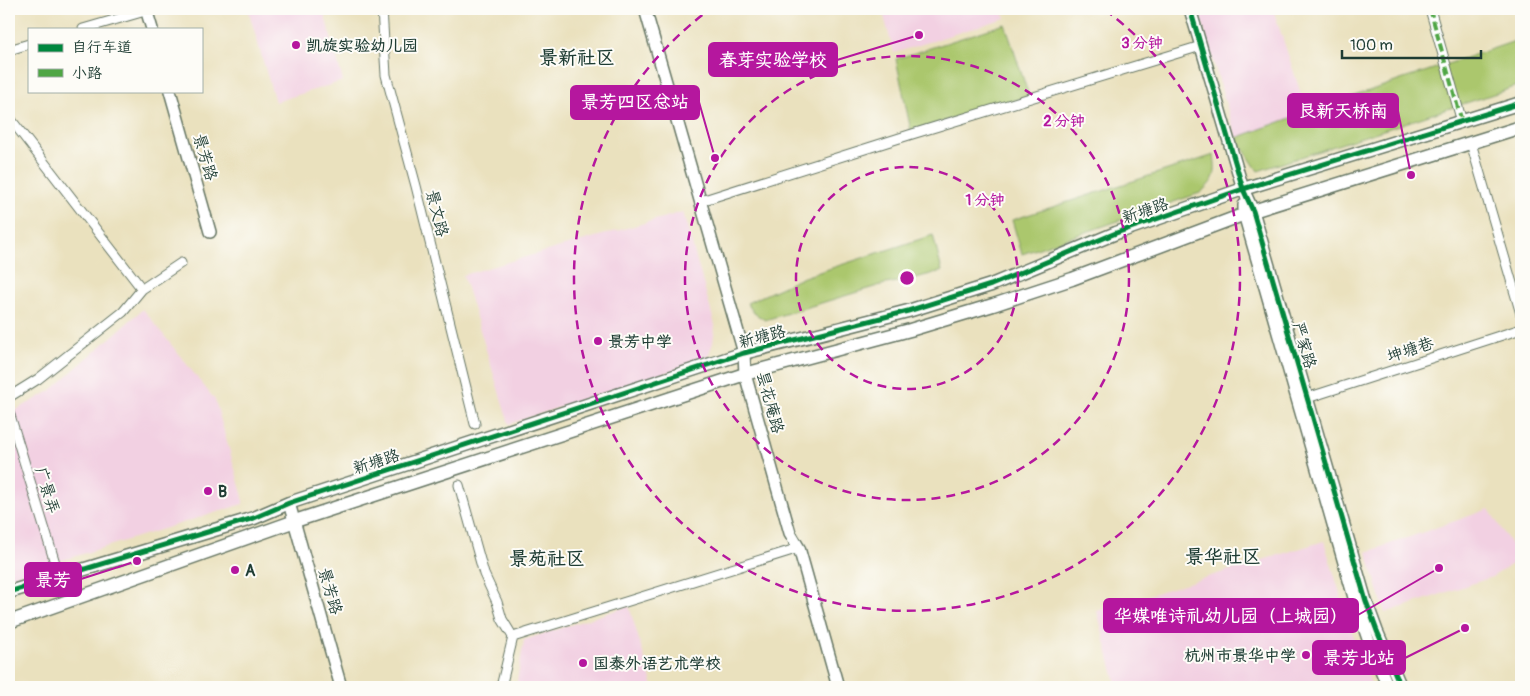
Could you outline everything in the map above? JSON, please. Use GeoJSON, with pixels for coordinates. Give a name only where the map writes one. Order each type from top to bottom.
{"type":"FeatureCollection","features":[{"type":"Feature","properties":{"kind":"main road","name":"新塘路"},"geometry":{"type":"LineString","coordinates":[[9,592],[254,518],[290,503],[744,353],[908,311],[991,285],[1116,233],[1243,189],[1521,102]]}},
{"type":"Feature","properties":{"kind":"main road","name":"新塘路"},"geometry":{"type":"LineString","coordinates":[[9,622],[76,600],[295,521],[745,374],[910,330],[1010,299],[1072,279],[1249,213],[1521,127]]}},
{"type":"Feature","properties":{"kind":"street"},"geometry":{"type":"LineString","coordinates":[[86,28],[148,9],[152,28]]}},
{"type":"Feature","properties":{"kind":"street","name":"景文路"},"geometry":{"type":"LineString","coordinates":[[382,9],[386,75],[416,186],[474,424]]}},
{"type":"Feature","properties":{"kind":"street","name":"昙花庵路"},"geometry":{"type":"LineString","coordinates":[[645,9],[744,353],[745,374],[790,533],[799,548],[838,687]]}},
{"type":"Feature","properties":{"kind":"street","name":"严家路"},"geometry":{"type":"LineString","coordinates":[[1190,9],[1243,189],[1356,601],[1368,639],[1388,687]]}},
{"type":"Feature","properties":{"kind":"street"},"geometry":{"type":"LineString","coordinates":[[1430,9],[1462,122]]}},
{"type":"Feature","properties":{"kind":"street"},"geometry":{"type":"LineString","coordinates":[[9,50],[28,44]]}},
{"type":"Feature","properties":{"kind":"street"},"geometry":{"type":"LineString","coordinates":[[701,201],[1201,46]]}},
{"type":"Feature","properties":{"kind":"street","name":"景芳路"},"geometry":{"type":"LineString","coordinates":[[170,92],[210,232]]}},
{"type":"Feature","properties":{"kind":"street"},"geometry":{"type":"LineString","coordinates":[[9,117],[142,289]]}},
{"type":"Feature","properties":{"kind":"street"},"geometry":{"type":"LineString","coordinates":[[1471,143],[1521,314]]}},
{"type":"Feature","properties":{"kind":"street","name":"严家路"},"geometry":{"type":"LineString","coordinates":[[1249,213],[1307,398],[1366,601],[1376,631],[1401,687]]}},
{"type":"Feature","properties":{"kind":"street"},"geometry":{"type":"LineString","coordinates":[[9,397],[38,379],[123,312],[142,289],[182,263]]}},
{"type":"Feature","properties":{"kind":"street","name":"坤塘巷"},"geometry":{"type":"LineString","coordinates":[[1307,398],[1521,329]]}},
{"type":"Feature","properties":{"kind":"street","name":"广景弄"},"geometry":{"type":"LineString","coordinates":[[9,412],[59,576]]}},
{"type":"Feature","properties":{"kind":"street"},"geometry":{"type":"LineString","coordinates":[[459,485],[484,574],[497,602],[502,619],[513,637],[501,687]]}},
{"type":"Feature","properties":{"kind":"street","name":"景芳路"},"geometry":{"type":"LineString","coordinates":[[290,503],[341,687]]}},
{"type":"Feature","properties":{"kind":"street"},"geometry":{"type":"LineString","coordinates":[[513,637],[799,548]]}},
{"type":"Feature","properties":{"kind":"shaded area","name":"凯旋实验幼儿园"},"geometry":{"type":"Polygon","coordinates":[[[248,9],[323,9],[343,81],[275,102],[248,9]]]}},
{"type":"Feature","properties":{"kind":"shaded area"},"geometry":{"type":"Polygon","coordinates":[[[882,9],[1002,9],[1005,18],[894,53],[882,9]]]}},
{"type":"Feature","properties":{"kind":"shaded area"},"geometry":{"type":"Polygon","coordinates":[[[1198,9],[1273,9],[1307,112],[1236,138],[1198,9]]]}},
{"type":"Feature","properties":{"kind":"shaded area"},"geometry":{"type":"Polygon","coordinates":[[[683,212],[715,325],[713,343],[707,359],[509,424],[463,275],[683,212]]]}},
{"type":"Feature","properties":{"kind":"shaded area"},"geometry":{"type":"Polygon","coordinates":[[[143,309],[215,400],[243,497],[243,504],[9,577],[9,414],[50,391],[143,309]]]}},
{"type":"Feature","properties":{"kind":"shaded area"},"geometry":{"type":"Polygon","coordinates":[[[1489,509],[1520,559],[1492,577],[1385,613],[1367,552],[1489,509]]]}},
{"type":"Feature","properties":{"kind":"shaded area"},"geometry":{"type":"Polygon","coordinates":[[[1324,541],[1349,623],[1372,687],[1117,687],[1097,611],[1324,541]]]}},
{"type":"Feature","properties":{"kind":"shaded area","name":"国泰外语艺术学校"},"geometry":{"type":"Polygon","coordinates":[[[629,606],[653,687],[516,687],[524,640],[629,606]]]}},
{"type":"Feature","properties":{"kind":"green space"},"geometry":{"type":"Polygon","coordinates":[[[1005,24],[1029,96],[911,131],[896,59],[1005,24]]]}},
{"type":"Feature","properties":{"kind":"green space"},"geometry":{"type":"Polygon","coordinates":[[[1521,39],[1521,85],[1258,171],[1236,138],[1307,112],[1521,39]]]}},
{"type":"Feature","properties":{"kind":"green space"},"geometry":{"type":"Polygon","coordinates":[[[1214,155],[1214,177],[1200,193],[1022,254],[1012,220],[1214,155]]]}},
{"type":"Feature","properties":{"kind":"green space"},"geometry":{"type":"Polygon","coordinates":[[[933,235],[942,271],[881,285],[765,320],[754,313],[747,303],[804,277],[933,235]]]}},
{"type":"Feature","properties":{"kind":"marked path"},"geometry":{"type":"LineString","coordinates":[[1430,9],[1462,122]]}},
{"type":"Feature","properties":{"kind":"cycle path"},"geometry":{"type":"LineString","coordinates":[[1190,9],[1243,189],[1253,211],[1366,601],[1401,687]]}},
{"type":"Feature","properties":{"kind":"cycle path"},"geometry":{"type":"LineString","coordinates":[[9,592],[254,518],[289,503],[744,353],[908,311],[991,285],[1116,233],[1243,189],[1521,103]]}},
{"type":"Feature","properties":{"kind":"place","name":"春芽实验学校"},"geometry":{"type":"Point","coordinates":[919,35]}},
{"type":"Feature","properties":{"kind":"place","name":"凯旋实验幼儿园"},"geometry":{"type":"Point","coordinates":[296,45]}},
{"type":"Feature","properties":{"kind":"place","name":"景芳四区总站"},"geometry":{"type":"Point","coordinates":[715,158]}},
{"type":"Feature","properties":{"kind":"place","name":"艮新天桥南"},"geometry":{"type":"Point","coordinates":[1411,175]}},
{"type":"Feature","properties":{"kind":"place","name":"景芳中学"},"geometry":{"type":"Point","coordinates":[598,341]}},
{"type":"Feature","properties":{"kind":"place","name":"B"},"geometry":{"type":"Point","coordinates":[208,491]}},
{"type":"Feature","properties":{"kind":"place","name":"景芳"},"geometry":{"type":"Point","coordinates":[137,561]}},
{"type":"Feature","properties":{"kind":"place","name":"华媒唯诗礼幼儿园（上城园）"},"geometry":{"type":"Point","coordinates":[1439,568]}},
{"type":"Feature","properties":{"kind":"place","name":"A"},"geometry":{"type":"Point","coordinates":[235,570]}},
{"type":"Feature","properties":{"kind":"place","name":"景芳北站"},"geometry":{"type":"Point","coordinates":[1465,628]}},
{"type":"Feature","properties":{"kind":"place","name":"杭州市景华中学"},"geometry":{"type":"Point","coordinates":[1306,655]}},
{"type":"Feature","properties":{"kind":"place","name":"国泰外语艺术学校"},"geometry":{"type":"Point","coordinates":[583,663]}},
{"type":"Feature","properties":{"kind":"district","name":"景新社区"},"geometry":{"type":"Point","coordinates":[577,57]}},
{"type":"Feature","properties":{"kind":"district","name":"景华社区"},"geometry":{"type":"Point","coordinates":[1223,556]}},
{"type":"Feature","properties":{"kind":"district","name":"景苑社区"},"geometry":{"type":"Point","coordinates":[547,558]}}]}
